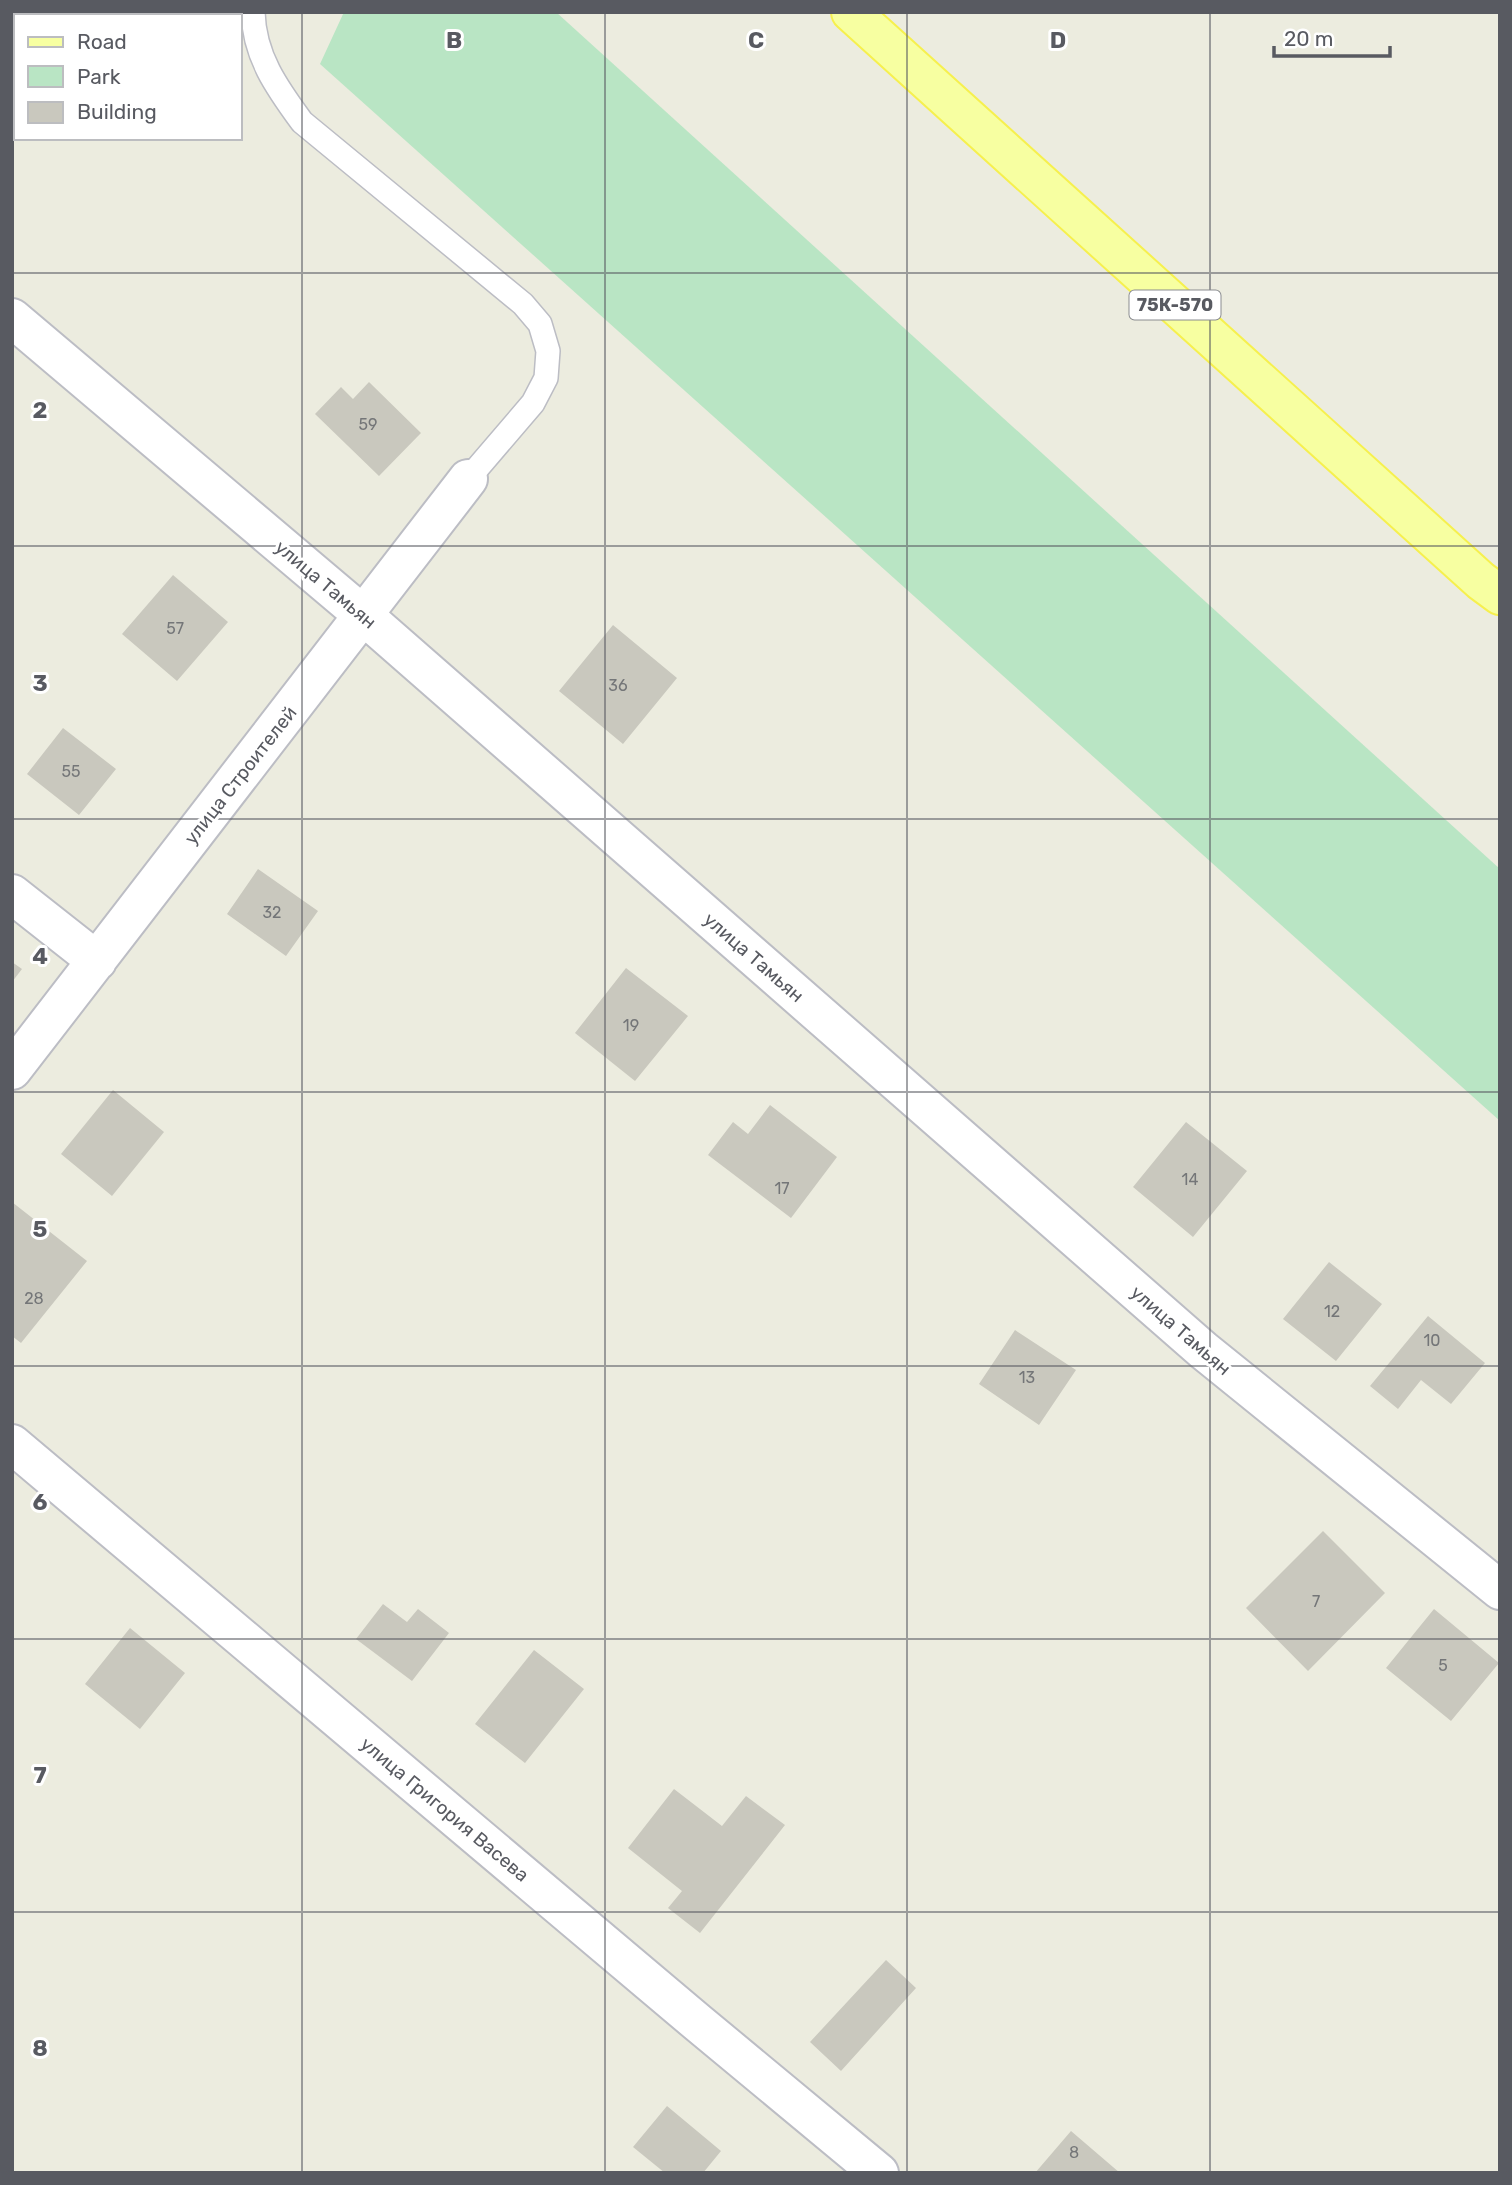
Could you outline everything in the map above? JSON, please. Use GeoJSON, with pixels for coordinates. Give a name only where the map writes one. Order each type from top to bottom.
{"type":"FeatureCollection","features":[{"type":"Feature","properties":{"kind":"main road","name":"75К-570"},"geometry":{"type":"LineString","coordinates":[[851,12],[1470,572],[1500,595]]}},
{"type":"Feature","properties":{"kind":"street","name":"улица Тамьян"},"geometry":{"type":"LineString","coordinates":[[12,318],[363,615],[1203,1350],[1500,1590]]}},
{"type":"Feature","properties":{"kind":"street","name":"улица Строителей"},"geometry":{"type":"LineString","coordinates":[[12,1070],[468,479]]}},
{"type":"Feature","properties":{"kind":"street"},"geometry":{"type":"LineString","coordinates":[[12,894],[97,961]]}},
{"type":"Feature","properties":{"kind":"street","name":"улица Григория Васева"},"geometry":{"type":"LineString","coordinates":[[12,1444],[879,2173]]}},
{"type":"Feature","properties":{"kind":"lane"},"geometry":{"type":"LineString","coordinates":[[253,12],[257,49],[276,88],[302,122],[523,303],[540,324],[548,351],[546,378],[533,403],[468,479]]}},
{"type":"Feature","properties":{"kind":"green space"},"geometry":{"type":"Polygon","coordinates":[[[344,12],[556,12],[1500,869],[1500,1121],[320,64],[344,12]]]}},
{"type":"Feature","properties":{"kind":"building"},"geometry":{"type":"Polygon","coordinates":[[[369,382],[421,433],[379,476],[315,414],[341,387],[353,399],[369,382]]]}},
{"type":"Feature","properties":{"kind":"building"},"geometry":{"type":"Polygon","coordinates":[[[173,575],[228,622],[177,681],[122,634],[173,575]]]}},
{"type":"Feature","properties":{"kind":"building"},"geometry":{"type":"Polygon","coordinates":[[[613,625],[677,678],[623,744],[559,691],[613,625]]]}},
{"type":"Feature","properties":{"kind":"building"},"geometry":{"type":"Polygon","coordinates":[[[63,728],[116,769],[79,815],[27,774],[63,728]]]}},
{"type":"Feature","properties":{"kind":"building"},"geometry":{"type":"Polygon","coordinates":[[[258,869],[318,911],[286,956],[227,914],[258,869]]]}},
{"type":"Feature","properties":{"kind":"building"},"geometry":{"type":"Polygon","coordinates":[[[12,962],[22,969],[12,982],[12,962]]]}},
{"type":"Feature","properties":{"kind":"building"},"geometry":{"type":"Polygon","coordinates":[[[626,968],[688,1016],[635,1081],[575,1033],[626,968]]]}},
{"type":"Feature","properties":{"kind":"building"},"geometry":{"type":"Polygon","coordinates":[[[113,1090],[164,1132],[112,1196],[61,1154],[113,1090]]]}},
{"type":"Feature","properties":{"kind":"building"},"geometry":{"type":"Polygon","coordinates":[[[770,1105],[837,1157],[791,1218],[708,1155],[733,1122],[748,1134],[770,1105]]]}},
{"type":"Feature","properties":{"kind":"building"},"geometry":{"type":"Polygon","coordinates":[[[1186,1122],[1247,1171],[1193,1237],[1133,1187],[1186,1122]]]}},
{"type":"Feature","properties":{"kind":"building"},"geometry":{"type":"Polygon","coordinates":[[[12,1202],[87,1261],[21,1343],[12,1336],[12,1202]]]}},
{"type":"Feature","properties":{"kind":"building"},"geometry":{"type":"Polygon","coordinates":[[[1329,1262],[1382,1304],[1336,1361],[1283,1319],[1329,1262]]]}},
{"type":"Feature","properties":{"kind":"building"},"geometry":{"type":"Polygon","coordinates":[[[1428,1316],[1485,1363],[1451,1404],[1421,1380],[1398,1409],[1370,1386],[1428,1316]]]}},
{"type":"Feature","properties":{"kind":"building"},"geometry":{"type":"Polygon","coordinates":[[[1015,1330],[1076,1370],[1039,1425],[979,1384],[1015,1330]]]}},
{"type":"Feature","properties":{"kind":"building"},"geometry":{"type":"Polygon","coordinates":[[[1323,1531],[1385,1593],[1308,1671],[1246,1608],[1323,1531]]]}},
{"type":"Feature","properties":{"kind":"building"},"geometry":{"type":"Polygon","coordinates":[[[383,1604],[407,1622],[418,1609],[449,1633],[412,1681],[356,1639],[383,1604]]]}},
{"type":"Feature","properties":{"kind":"building"},"geometry":{"type":"Polygon","coordinates":[[[1434,1609],[1499,1663],[1451,1721],[1386,1668],[1434,1609]]]}},
{"type":"Feature","properties":{"kind":"building"},"geometry":{"type":"Polygon","coordinates":[[[130,1628],[185,1673],[140,1729],[85,1684],[130,1628]]]}},
{"type":"Feature","properties":{"kind":"building"},"geometry":{"type":"Polygon","coordinates":[[[534,1650],[584,1689],[525,1763],[475,1724],[534,1650]]]}},
{"type":"Feature","properties":{"kind":"building"},"geometry":{"type":"Polygon","coordinates":[[[674,1789],[722,1826],[746,1796],[785,1825],[700,1933],[668,1908],[682,1891],[628,1848],[674,1789]]]}},
{"type":"Feature","properties":{"kind":"building"},"geometry":{"type":"Polygon","coordinates":[[[886,1960],[916,1988],[841,2071],[810,2042],[886,1960]]]}},
{"type":"Feature","properties":{"kind":"building"},"geometry":{"type":"Polygon","coordinates":[[[667,2106],[721,2151],[703,2173],[665,2173],[633,2147],[667,2106]]]}},
{"type":"Feature","properties":{"kind":"building"},"geometry":{"type":"Polygon","coordinates":[[[1071,2131],[1120,2173],[1035,2173],[1071,2131]]]}}]}
